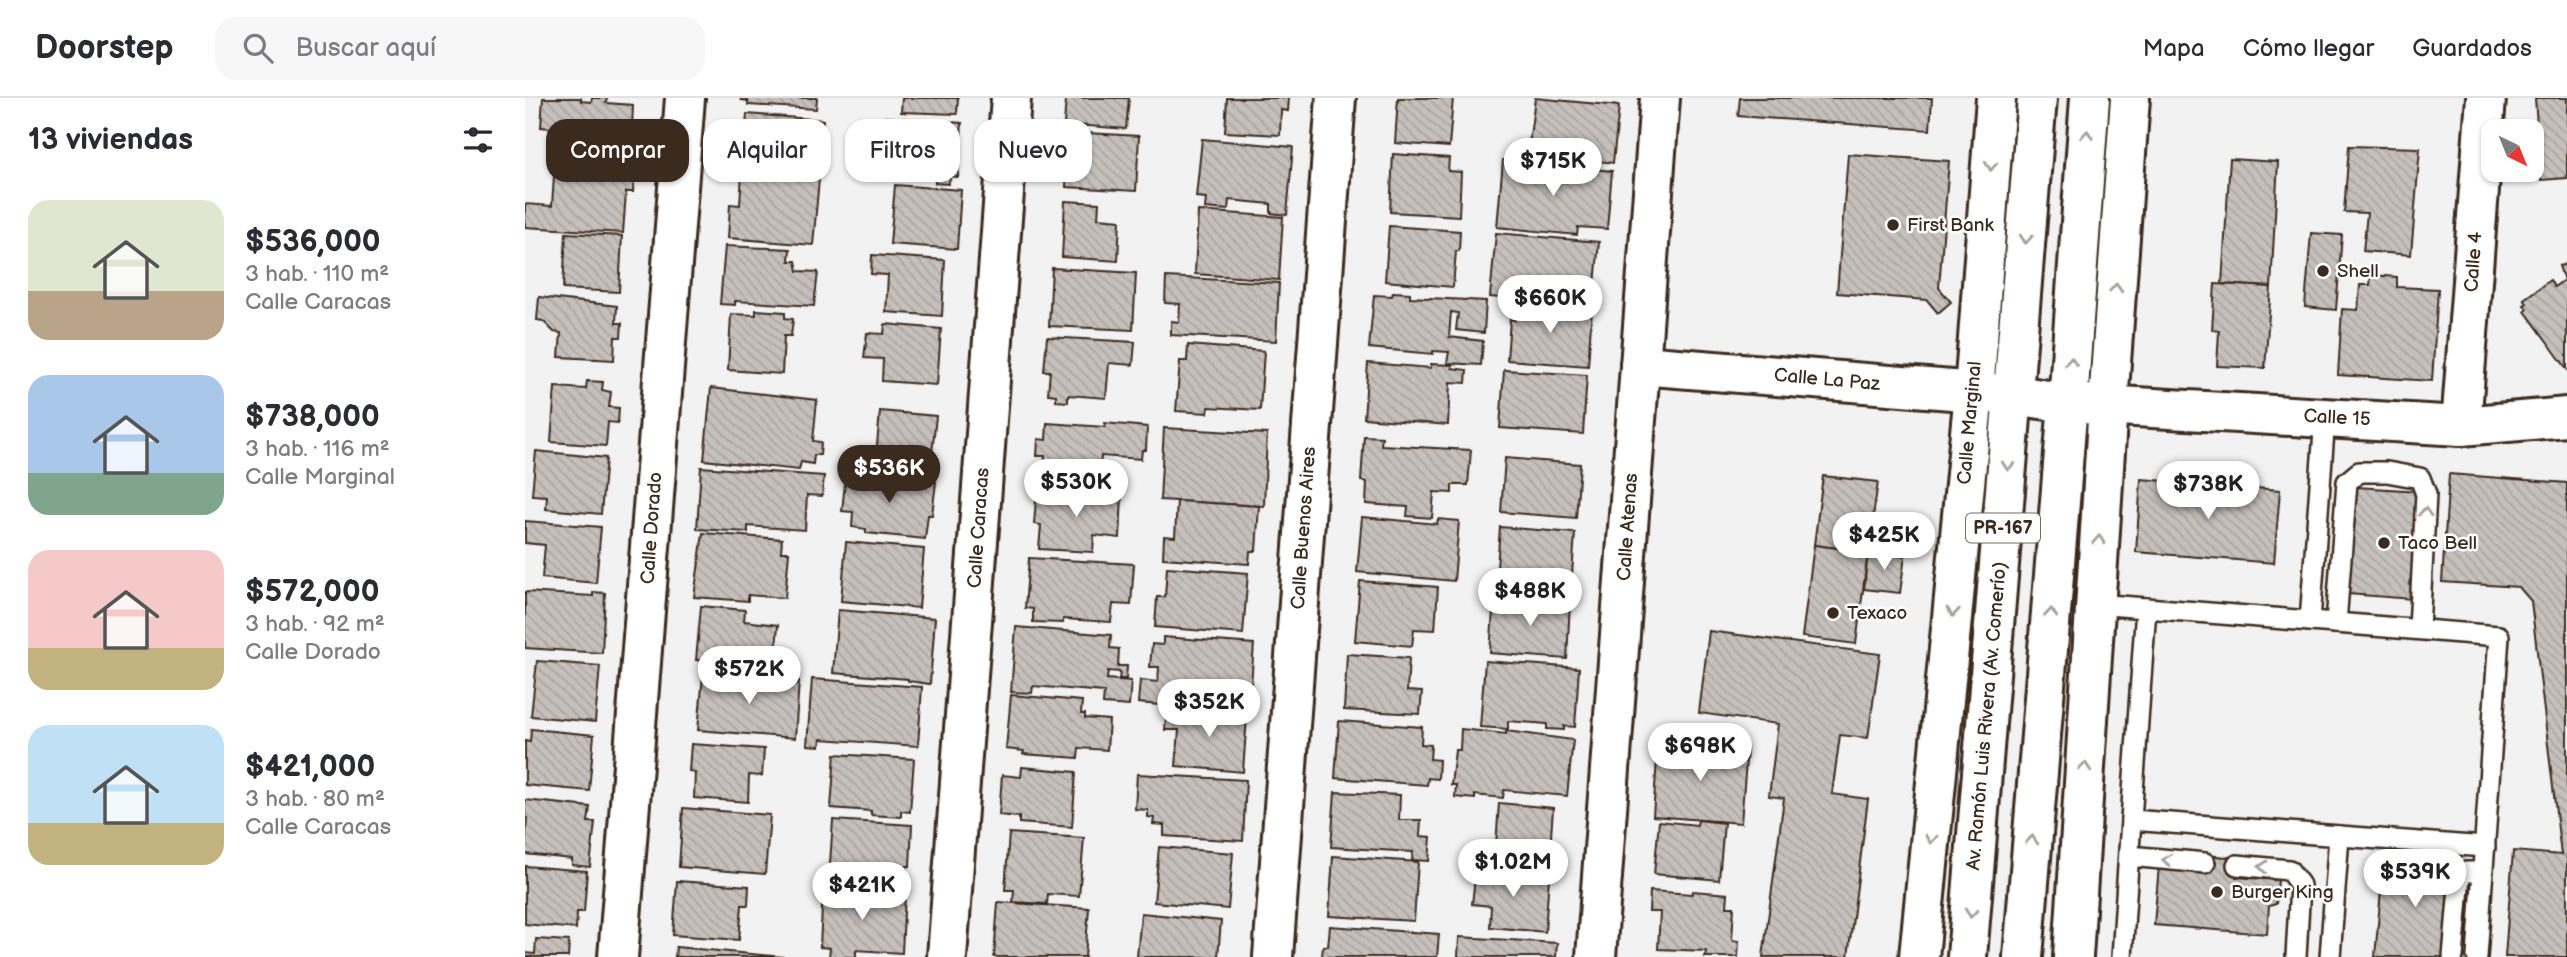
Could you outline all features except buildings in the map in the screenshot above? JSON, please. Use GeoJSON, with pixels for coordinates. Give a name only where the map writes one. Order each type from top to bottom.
{"type":"FeatureCollection","features":[{"type":"Feature","properties":{"kind":"street","name":"Calle Dorado"},"geometry":{"type":"LineString","coordinates":[[618,957],[685,98]]}},
{"type":"Feature","properties":{"kind":"street","name":"Calle Caracas"},"geometry":{"type":"LineString","coordinates":[[947,957],[1011,98]]}},
{"type":"Feature","properties":{"kind":"street","name":"Calle Buenos Aires"},"geometry":{"type":"LineString","coordinates":[[1273,957],[1336,98]]}},
{"type":"Feature","properties":{"kind":"street","name":"Calle Atenas"},"geometry":{"type":"LineString","coordinates":[[1597,957],[1660,98]]}},
{"type":"Feature","properties":{"kind":"street","name":"Calle Marginal"},"geometry":{"type":"LineString","coordinates":[[1919,957],[1974,392],[1996,98]]}},
{"type":"Feature","properties":{"kind":"street","name":"Av. Ramón Luis Rivera (Av. Comerío)"},"geometry":{"type":"LineString","coordinates":[[1967,957],[2037,98]]}},
{"type":"Feature","properties":{"kind":"street","name":"PR-167"},"geometry":{"type":"LineString","coordinates":[[2023,957],[2090,98]]}},
{"type":"Feature","properties":{"kind":"street"},"geometry":{"type":"LineString","coordinates":[[2073,957],[2130,98]]}},
{"type":"Feature","properties":{"kind":"street","name":"Calle 4"},"geometry":{"type":"LineString","coordinates":[[2461,426],[2486,98]]}},
{"type":"Feature","properties":{"kind":"street","name":"Calle La Paz"},"geometry":{"type":"LineString","coordinates":[[1640,365],[2014,395],[2068,403]]}},
{"type":"Feature","properties":{"kind":"street","name":"Calle 15"},"geometry":{"type":"LineString","coordinates":[[2068,403],[2461,426],[2567,417]]}},
{"type":"Feature","properties":{"kind":"lane"},"geometry":{"type":"LineString","coordinates":[[2310,621],[2325,417]]}},
{"type":"Feature","properties":{"kind":"lane"},"geometry":{"type":"LineString","coordinates":[[2336,623],[2347,482],[2359,472],[2387,472],[2420,478],[2426,494],[2419,629]]}},
{"type":"Feature","properties":{"kind":"lane"},"geometry":{"type":"LineString","coordinates":[[2095,604],[2498,636],[2477,957]]}},
{"type":"Feature","properties":{"kind":"lane"},"geometry":{"type":"LineString","coordinates":[[2122,957],[2146,608]]}},
{"type":"Feature","properties":{"kind":"lane"},"geometry":{"type":"LineString","coordinates":[[2131,820],[2485,847]]}},
{"type":"Feature","properties":{"kind":"lane"},"geometry":{"type":"LineString","coordinates":[[2330,957],[2339,836]]}},
{"type":"Feature","properties":{"kind":"lane"},"geometry":{"type":"LineString","coordinates":[[2129,856],[2205,863]]}},
{"type":"Feature","properties":{"kind":"lane"},"geometry":{"type":"LineString","coordinates":[[2237,865],[2289,870],[2300,885],[2296,957]]}},
{"type":"Feature","properties":{"kind":"lane"},"geometry":{"type":"LineString","coordinates":[[2453,957],[2460,875],[2465,872],[2482,872]]}},
{"type":"Feature","properties":{"kind":"place","name":"First Bank"},"geometry":{"type":"Point","coordinates":[1893,225]}},
{"type":"Feature","properties":{"kind":"place","name":"Shell"},"geometry":{"type":"Point","coordinates":[2323,271]}},
{"type":"Feature","properties":{"kind":"place","name":"Taco Bell"},"geometry":{"type":"Point","coordinates":[2384,543]}},
{"type":"Feature","properties":{"kind":"place","name":"Texaco"},"geometry":{"type":"Point","coordinates":[1833,613]}},
{"type":"Feature","properties":{"kind":"place","name":"Burger King"},"geometry":{"type":"Point","coordinates":[2217,892]}}]}
